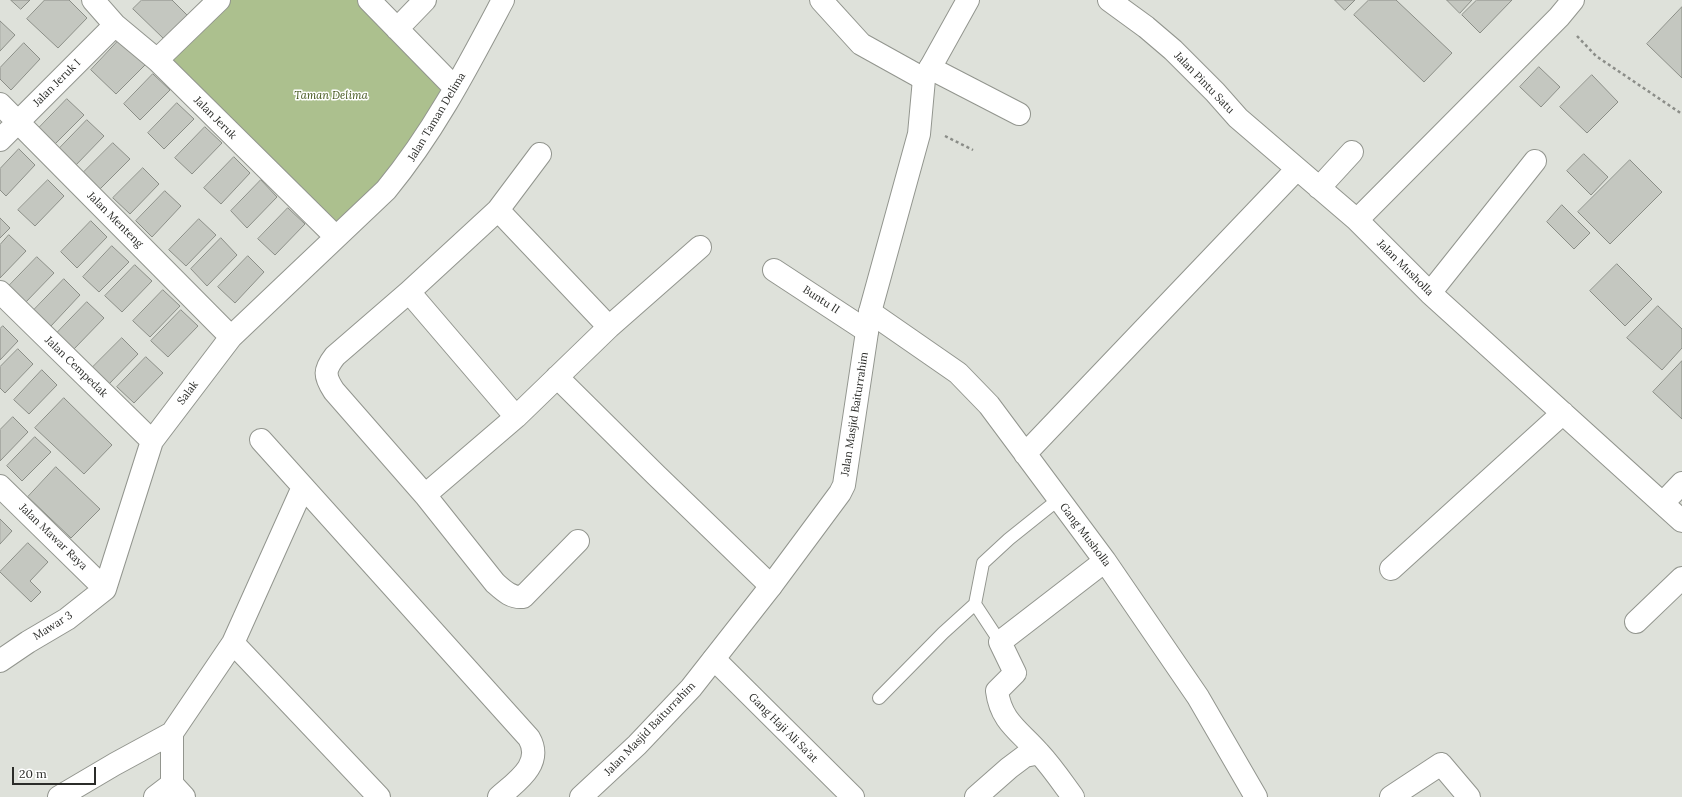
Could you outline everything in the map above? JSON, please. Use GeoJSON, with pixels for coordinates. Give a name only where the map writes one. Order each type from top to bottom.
{"type":"FeatureCollection","features":[{"type":"Feature","properties":{"kind":"street","name":"Jalan Jeruk"},"geometry":{"type":"LineString","coordinates":[[93,0],[115,25],[157,60],[336,237]]}},
{"type":"Feature","properties":{"kind":"street"},"geometry":{"type":"LineString","coordinates":[[157,60],[219,0]]}},
{"type":"Feature","properties":{"kind":"street"},"geometry":{"type":"LineString","coordinates":[[369,0],[455,88]]}},
{"type":"Feature","properties":{"kind":"street"},"geometry":{"type":"LineString","coordinates":[[397,30],[425,0]]}},
{"type":"Feature","properties":{"kind":"street","name":"Jalan Taman Delima"},"geometry":{"type":"LineString","coordinates":[[336,237],[386,190],[408,164],[428,134],[455,88],[503,0]]}},
{"type":"Feature","properties":{"kind":"street"},"geometry":{"type":"LineString","coordinates":[[821,0],[861,44],[1019,114]]}},
{"type":"Feature","properties":{"kind":"street","name":"Jalan Masjid Baiturrahim"},"geometry":{"type":"LineString","coordinates":[[581,797],[637,745],[691,688],[771,586],[840,493],[844,484],[869,321],[919,134],[927,74],[968,0]]}},
{"type":"Feature","properties":{"kind":"street","name":"Jalan Pintu Satu"},"geometry":{"type":"LineString","coordinates":[[1109,0],[1146,27],[1173,50],[1215,92],[1238,118],[1296,170],[1320,188]]}},
{"type":"Feature","properties":{"kind":"street"},"geometry":{"type":"LineString","coordinates":[[1357,220],[1559,17],[1573,0]]}},
{"type":"Feature","properties":{"kind":"street","name":"Jalan Jeruk I"},"geometry":{"type":"LineString","coordinates":[[0,140],[115,25]]}},
{"type":"Feature","properties":{"kind":"street","name":"Jalan Menteng"},"geometry":{"type":"LineString","coordinates":[[0,104],[231,336]]}},
{"type":"Feature","properties":{"kind":"street"},"geometry":{"type":"LineString","coordinates":[[1320,188],[1352,152]]}},
{"type":"Feature","properties":{"kind":"street"},"geometry":{"type":"LineString","coordinates":[[540,154],[498,210],[409,292],[335,356],[329,364],[326,373],[329,383],[334,391],[425,495],[495,582],[506,592],[515,597],[523,597],[578,540]]}},
{"type":"Feature","properties":{"kind":"street"},"geometry":{"type":"LineString","coordinates":[[1430,293],[1535,161]]}},
{"type":"Feature","properties":{"kind":"street"},"geometry":{"type":"LineString","coordinates":[[1024,454],[1296,170]]}},
{"type":"Feature","properties":{"kind":"street","name":"Jalan Musholla"},"geometry":{"type":"LineString","coordinates":[[1320,188],[1357,220],[1430,293],[1682,521]]}},
{"type":"Feature","properties":{"kind":"street"},"geometry":{"type":"LineString","coordinates":[[498,210],[609,327]]}},
{"type":"Feature","properties":{"kind":"street","name":"Salak"},"geometry":{"type":"LineString","coordinates":[[105,589],[152,441],[231,336],[336,237]]}},
{"type":"Feature","properties":{"kind":"street"},"geometry":{"type":"LineString","coordinates":[[425,495],[516,417],[609,327],[700,247]]}},
{"type":"Feature","properties":{"kind":"street","name":"Buntu II"},"geometry":{"type":"LineString","coordinates":[[774,270],[869,321]]}},
{"type":"Feature","properties":{"kind":"street","name":"Jalan Cempedak"},"geometry":{"type":"LineString","coordinates":[[0,292],[152,441]]}},
{"type":"Feature","properties":{"kind":"street"},"geometry":{"type":"LineString","coordinates":[[409,292],[516,417]]}},
{"type":"Feature","properties":{"kind":"street","name":"Gang Musholla"},"geometry":{"type":"LineString","coordinates":[[869,321],[958,373],[989,405],[1105,561],[1198,697],[1256,797]]}},
{"type":"Feature","properties":{"kind":"street"},"geometry":{"type":"LineString","coordinates":[[558,377],[656,475],[771,586]]}},
{"type":"Feature","properties":{"kind":"street"},"geometry":{"type":"LineString","coordinates":[[1391,570],[1563,413]]}},
{"type":"Feature","properties":{"kind":"street"},"geometry":{"type":"LineString","coordinates":[[261,440],[528,738],[532,746],[531,764],[524,774],[499,797]]}},
{"type":"Feature","properties":{"kind":"street"},"geometry":{"type":"LineString","coordinates":[[1663,503],[1682,483]]}},
{"type":"Feature","properties":{"kind":"street","name":"Jalan Mawar Raya"},"geometry":{"type":"LineString","coordinates":[[0,486],[105,589]]}},
{"type":"Feature","properties":{"kind":"street"},"geometry":{"type":"LineString","coordinates":[[59,797],[115,764],[172,734],[233,643],[303,487]]}},
{"type":"Feature","properties":{"kind":"street"},"geometry":{"type":"LineString","coordinates":[[1073,797],[1060,778],[1039,753],[1004,716],[997,691],[1015,673],[1000,642],[1105,561]]}},
{"type":"Feature","properties":{"kind":"street"},"geometry":{"type":"LineString","coordinates":[[1636,622],[1682,578]]}},
{"type":"Feature","properties":{"kind":"street","name":"Mawar 3"},"geometry":{"type":"LineString","coordinates":[[0,661],[28,642],[67,619],[105,589]]}},
{"type":"Feature","properties":{"kind":"street"},"geometry":{"type":"LineString","coordinates":[[233,643],[379,797]]}},
{"type":"Feature","properties":{"kind":"street","name":"Gang Haji Ali Sa'at"},"geometry":{"type":"LineString","coordinates":[[714,659],[853,797]]}},
{"type":"Feature","properties":{"kind":"street"},"geometry":{"type":"LineString","coordinates":[[155,797],[178,790],[172,734]]}},
{"type":"Feature","properties":{"kind":"street"},"geometry":{"type":"LineString","coordinates":[[976,797],[1008,768],[1025,756],[1039,753]]}},
{"type":"Feature","properties":{"kind":"street"},"geometry":{"type":"LineString","coordinates":[[1391,797],[1441,764],[1469,797]]}},
{"type":"Feature","properties":{"kind":"lane"},"geometry":{"type":"LineString","coordinates":[[879,698],[943,632],[975,604],[983,563],[1009,539],[1059,499]]}},
{"type":"Feature","properties":{"kind":"lane"},"geometry":{"type":"LineString","coordinates":[[975,604],[1000,642]]}},
{"type":"Feature","properties":{"kind":"path"},"geometry":{"type":"LineString","coordinates":[[1559,17],[1596,56],[1682,114]]}},
{"type":"Feature","properties":{"kind":"green space","name":"Taman Delima"},"geometry":{"type":"Polygon","coordinates":[[[219,0],[371,0],[455,88],[336,237],[157,60],[219,0]]]}},
{"type":"Feature","properties":{"kind":"building"},"geometry":{"type":"Polygon","coordinates":[[[11,0],[30,0],[21,9],[11,0]]]}},
{"type":"Feature","properties":{"kind":"building"},"geometry":{"type":"Polygon","coordinates":[[[45,0],[69,0],[87,18],[58,48],[27,19],[45,0]]]}},
{"type":"Feature","properties":{"kind":"building"},"geometry":{"type":"Polygon","coordinates":[[[142,0],[172,0],[187,15],[164,39],[133,9],[142,0]]]}},
{"type":"Feature","properties":{"kind":"building"},"geometry":{"type":"Polygon","coordinates":[[[1335,0],[1355,0],[1345,10],[1335,0]]]}},
{"type":"Feature","properties":{"kind":"building"},"geometry":{"type":"Polygon","coordinates":[[[1369,0],[1396,0],[1452,53],[1424,82],[1354,15],[1369,0]]]}},
{"type":"Feature","properties":{"kind":"building"},"geometry":{"type":"Polygon","coordinates":[[[1447,0],[1472,0],[1460,13],[1447,0]]]}},
{"type":"Feature","properties":{"kind":"building"},"geometry":{"type":"Polygon","coordinates":[[[1477,0],[1512,0],[1480,33],[1462,15],[1477,0]]]}},
{"type":"Feature","properties":{"kind":"building"},"geometry":{"type":"Polygon","coordinates":[[[1682,7],[1682,78],[1647,44],[1682,7]]]}},
{"type":"Feature","properties":{"kind":"building"},"geometry":{"type":"Polygon","coordinates":[[[0,21],[15,35],[0,51],[0,21]]]}},
{"type":"Feature","properties":{"kind":"building"},"geometry":{"type":"Polygon","coordinates":[[[120,39],[146,64],[116,94],[91,70],[120,39]]]}},
{"type":"Feature","properties":{"kind":"building"},"geometry":{"type":"Polygon","coordinates":[[[24,43],[40,59],[11,90],[0,79],[0,68],[24,43]]]}},
{"type":"Feature","properties":{"kind":"building"},"geometry":{"type":"Polygon","coordinates":[[[1539,67],[1560,87],[1541,107],[1520,87],[1539,67]]]}},
{"type":"Feature","properties":{"kind":"building"},"geometry":{"type":"Polygon","coordinates":[[[153,74],[170,90],[140,120],[124,104],[153,74]]]}},
{"type":"Feature","properties":{"kind":"building"},"geometry":{"type":"Polygon","coordinates":[[[1592,75],[1618,102],[1587,133],[1560,107],[1592,75]]]}},
{"type":"Feature","properties":{"kind":"building"},"geometry":{"type":"Polygon","coordinates":[[[67,99],[84,115],[54,145],[38,129],[67,99]]]}},
{"type":"Feature","properties":{"kind":"building"},"geometry":{"type":"Polygon","coordinates":[[[177,103],[194,119],[164,149],[148,133],[177,103]]]}},
{"type":"Feature","properties":{"kind":"building"},"geometry":{"type":"Polygon","coordinates":[[[87,120],[104,136],[74,167],[57,151],[87,120]]]}},
{"type":"Feature","properties":{"kind":"building"},"geometry":{"type":"Polygon","coordinates":[[[205,127],[222,143],[192,174],[175,158],[205,127]]]}},
{"type":"Feature","properties":{"kind":"building"},"geometry":{"type":"Polygon","coordinates":[[[113,143],[130,159],[100,189],[83,173],[113,143]]]}},
{"type":"Feature","properties":{"kind":"building"},"geometry":{"type":"Polygon","coordinates":[[[19,149],[35,165],[6,196],[0,190],[0,169],[19,149]]]}},
{"type":"Feature","properties":{"kind":"building"},"geometry":{"type":"Polygon","coordinates":[[[1584,154],[1608,177],[1591,195],[1567,171],[1584,154]]]}},
{"type":"Feature","properties":{"kind":"building"},"geometry":{"type":"Polygon","coordinates":[[[234,157],[250,173],[221,204],[204,188],[234,157]]]}},
{"type":"Feature","properties":{"kind":"building"},"geometry":{"type":"Polygon","coordinates":[[[1630,160],[1662,192],[1610,244],[1578,212],[1630,160]]]}},
{"type":"Feature","properties":{"kind":"building"},"geometry":{"type":"Polygon","coordinates":[[[143,168],[159,184],[130,214],[113,198],[143,168]]]}},
{"type":"Feature","properties":{"kind":"building"},"geometry":{"type":"Polygon","coordinates":[[[48,180],[64,196],[35,226],[18,210],[48,180]]]}},
{"type":"Feature","properties":{"kind":"building"},"geometry":{"type":"Polygon","coordinates":[[[261,180],[277,197],[247,228],[231,211],[261,180]]]}},
{"type":"Feature","properties":{"kind":"building"},"geometry":{"type":"Polygon","coordinates":[[[165,191],[181,206],[152,237],[136,221],[165,191]]]}},
{"type":"Feature","properties":{"kind":"building"},"geometry":{"type":"Polygon","coordinates":[[[1562,205],[1590,233],[1574,249],[1547,222],[1562,205]]]}},
{"type":"Feature","properties":{"kind":"building"},"geometry":{"type":"Polygon","coordinates":[[[288,208],[305,224],[275,255],[258,239],[288,208]]]}},
{"type":"Feature","properties":{"kind":"building"},"geometry":{"type":"Polygon","coordinates":[[[0,218],[10,228],[0,238],[0,218]]]}},
{"type":"Feature","properties":{"kind":"building"},"geometry":{"type":"Polygon","coordinates":[[[199,219],[216,235],[186,266],[169,250],[199,219]]]}},
{"type":"Feature","properties":{"kind":"building"},"geometry":{"type":"Polygon","coordinates":[[[91,221],[107,237],[77,268],[61,252],[91,221]]]}},
{"type":"Feature","properties":{"kind":"building"},"geometry":{"type":"Polygon","coordinates":[[[9,235],[26,251],[0,278],[0,245],[9,235]]]}},
{"type":"Feature","properties":{"kind":"building"},"geometry":{"type":"Polygon","coordinates":[[[221,238],[237,255],[207,286],[191,269],[221,238]]]}},
{"type":"Feature","properties":{"kind":"building"},"geometry":{"type":"Polygon","coordinates":[[[112,246],[129,262],[99,292],[83,277],[112,246]]]}},
{"type":"Feature","properties":{"kind":"building"},"geometry":{"type":"Polygon","coordinates":[[[248,256],[264,272],[235,303],[218,287],[248,256]]]}},
{"type":"Feature","properties":{"kind":"building"},"geometry":{"type":"Polygon","coordinates":[[[37,257],[54,273],[24,304],[7,288],[37,257]]]}},
{"type":"Feature","properties":{"kind":"building"},"geometry":{"type":"Polygon","coordinates":[[[1617,264],[1652,299],[1625,326],[1590,291],[1617,264]]]}},
{"type":"Feature","properties":{"kind":"building"},"geometry":{"type":"Polygon","coordinates":[[[135,265],[152,281],[122,312],[105,296],[135,265]]]}},
{"type":"Feature","properties":{"kind":"building"},"geometry":{"type":"Polygon","coordinates":[[[64,279],[80,295],[51,326],[34,310],[64,279]]]}},
{"type":"Feature","properties":{"kind":"building"},"geometry":{"type":"Polygon","coordinates":[[[163,290],[180,306],[150,337],[133,321],[163,290]]]}},
{"type":"Feature","properties":{"kind":"building"},"geometry":{"type":"Polygon","coordinates":[[[87,302],[104,318],[74,349],[57,333],[87,302]]]}},
{"type":"Feature","properties":{"kind":"building"},"geometry":{"type":"Polygon","coordinates":[[[1658,306],[1682,329],[1682,348],[1662,370],[1627,338],[1658,306]]]}},
{"type":"Feature","properties":{"kind":"building"},"geometry":{"type":"Polygon","coordinates":[[[181,310],[198,326],[168,357],[151,341],[181,310]]]}},
{"type":"Feature","properties":{"kind":"building"},"geometry":{"type":"Polygon","coordinates":[[[3,326],[18,341],[0,360],[0,329],[3,326]]]}},
{"type":"Feature","properties":{"kind":"building"},"geometry":{"type":"Polygon","coordinates":[[[122,338],[138,354],[109,384],[92,368],[122,338]]]}},
{"type":"Feature","properties":{"kind":"building"},"geometry":{"type":"Polygon","coordinates":[[[18,349],[33,364],[5,393],[0,388],[0,367],[18,349]]]}},
{"type":"Feature","properties":{"kind":"building"},"geometry":{"type":"Polygon","coordinates":[[[146,357],[163,373],[134,403],[117,387],[146,357]]]}},
{"type":"Feature","properties":{"kind":"building"},"geometry":{"type":"Polygon","coordinates":[[[1682,361],[1682,419],[1653,392],[1682,361]]]}},
{"type":"Feature","properties":{"kind":"building"},"geometry":{"type":"Polygon","coordinates":[[[42,370],[57,385],[29,414],[14,400],[42,370]]]}},
{"type":"Feature","properties":{"kind":"building"},"geometry":{"type":"Polygon","coordinates":[[[64,398],[112,445],[84,474],[35,428],[64,398]]]}},
{"type":"Feature","properties":{"kind":"building"},"geometry":{"type":"Polygon","coordinates":[[[13,417],[28,432],[0,461],[0,430],[13,417]]]}},
{"type":"Feature","properties":{"kind":"building"},"geometry":{"type":"Polygon","coordinates":[[[35,437],[51,452],[22,481],[7,466],[35,437]]]}},
{"type":"Feature","properties":{"kind":"building"},"geometry":{"type":"Polygon","coordinates":[[[56,467],[100,509],[71,538],[28,497],[56,467]]]}},
{"type":"Feature","properties":{"kind":"building"},"geometry":{"type":"Polygon","coordinates":[[[0,519],[12,531],[0,544],[0,519]]]}},
{"type":"Feature","properties":{"kind":"building"},"geometry":{"type":"Polygon","coordinates":[[[28,543],[48,562],[30,581],[41,592],[31,602],[0,572],[28,543]]]}}]}
